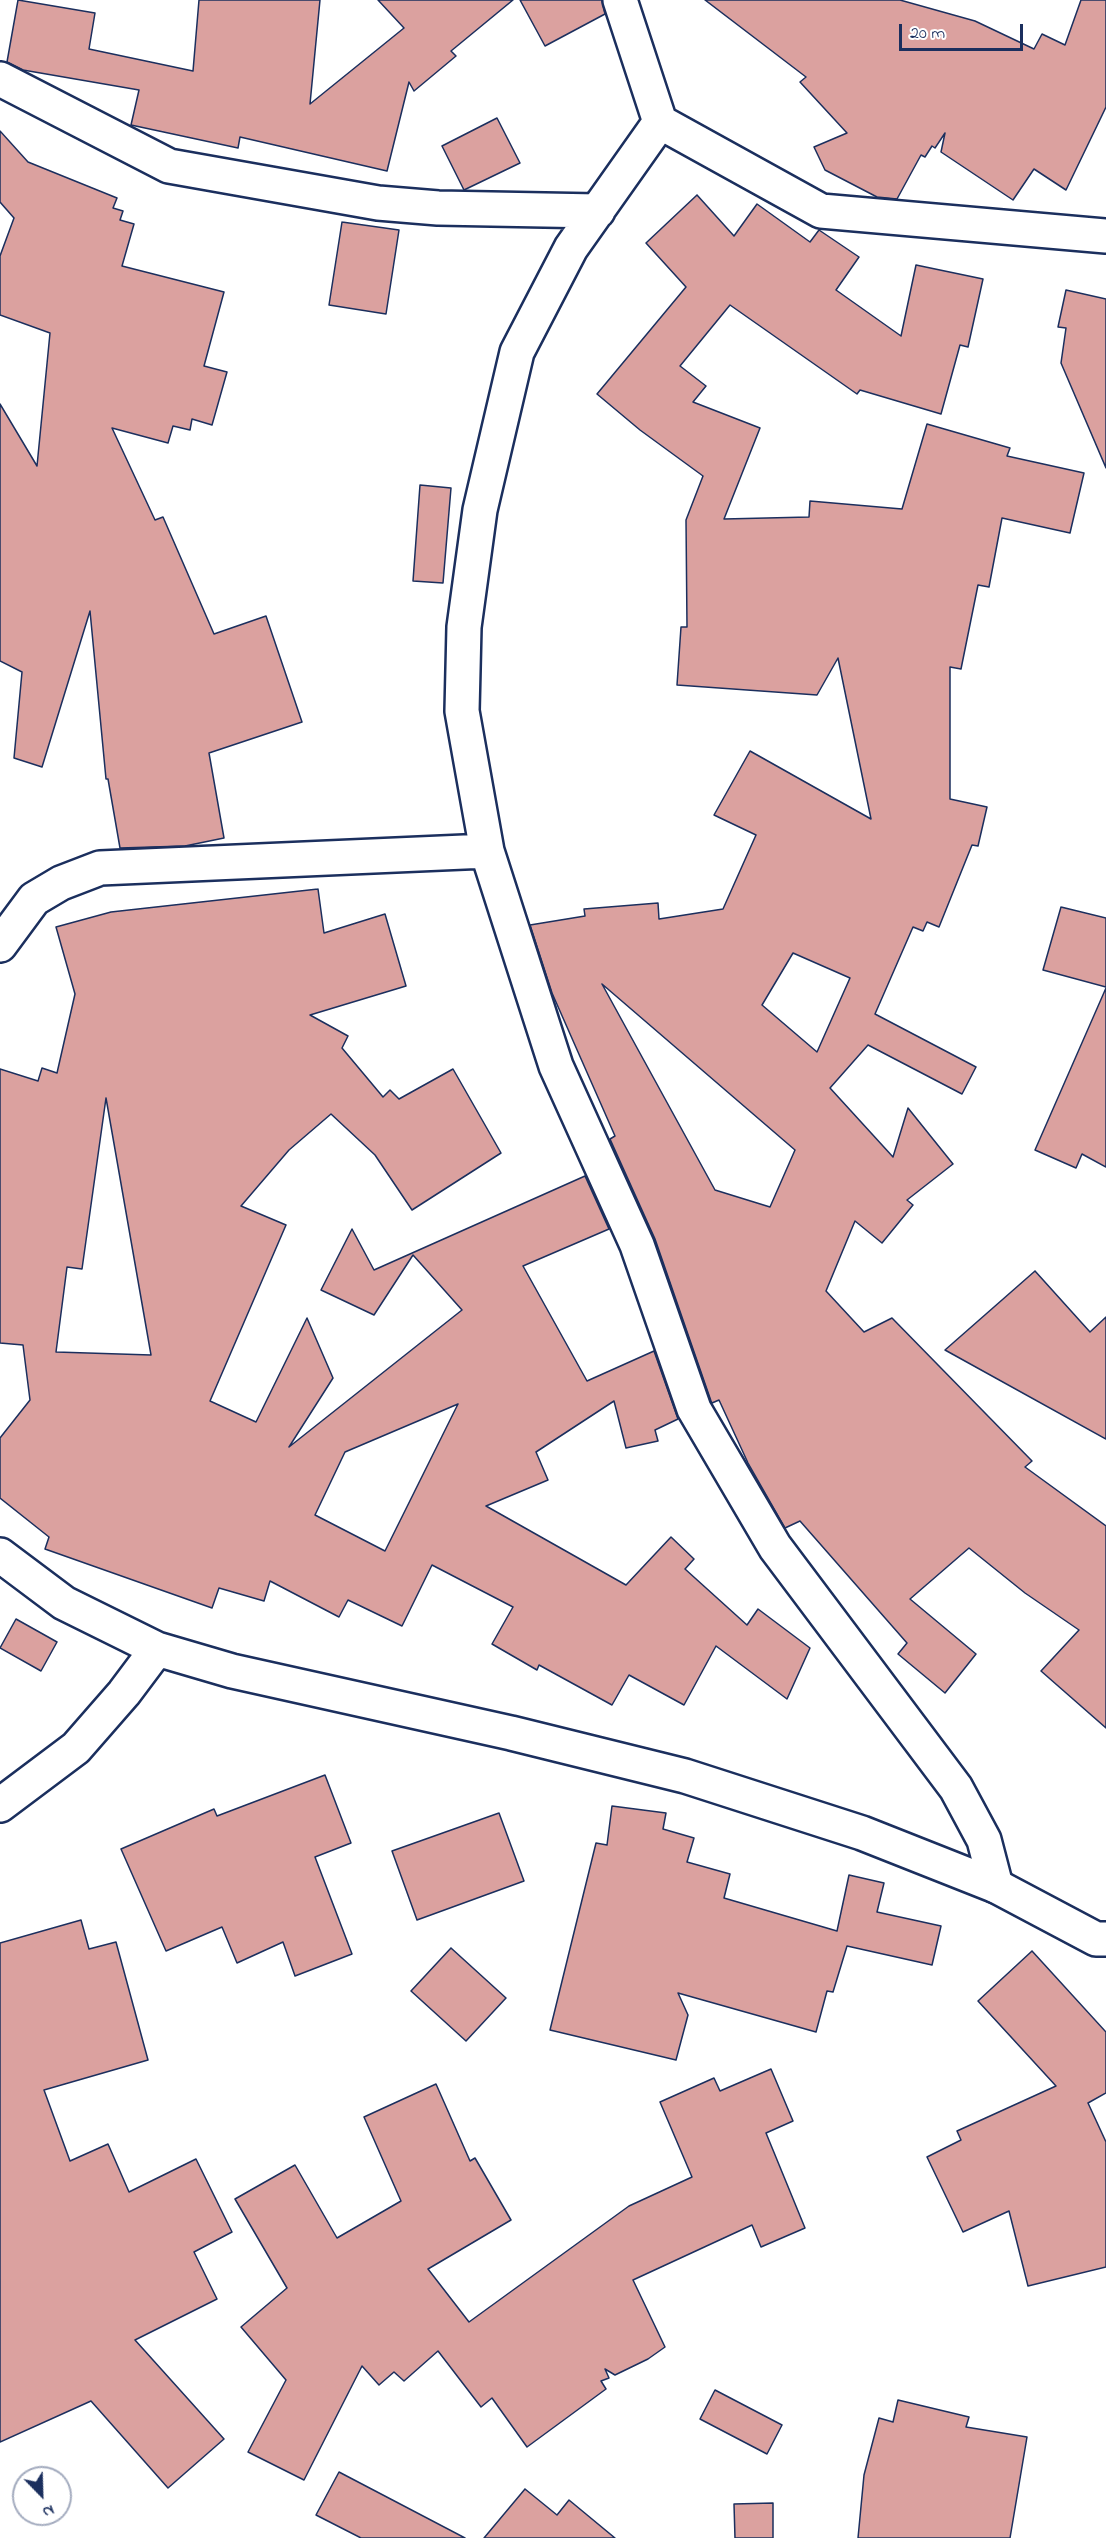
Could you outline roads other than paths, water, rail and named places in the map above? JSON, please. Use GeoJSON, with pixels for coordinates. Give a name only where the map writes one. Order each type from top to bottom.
{"type":"FeatureCollection","features":[{"type":"Feature","properties":{"kind":"street"},"geometry":{"type":"LineString","coordinates":[[620,0],[660,122],[821,211],[1106,236]]}},
{"type":"Feature","properties":{"kind":"street"},"geometry":{"type":"LineString","coordinates":[[0,78],[169,166],[378,203],[438,208],[598,212]]}},
{"type":"Feature","properties":{"kind":"street"},"geometry":{"type":"LineString","coordinates":[[660,122],[571,248],[517,352],[480,510],[464,627],[462,711],[487,851],[556,1066],[636,1245],[693,1409],[775,1547],[956,1788],[984,1840],[996,1886]]}},
{"type":"Feature","properties":{"kind":"street"},"geometry":{"type":"LineString","coordinates":[[0,945],[34,899],[60,883],[100,868],[487,851]]}},
{"type":"Feature","properties":{"kind":"street"},"geometry":{"type":"LineString","coordinates":[[0,1555],[64,1603],[157,1649],[232,1671],[500,1730],[685,1776],[862,1833],[996,1886],[1103,1942]]}},
{"type":"Feature","properties":{"kind":"street"},"geometry":{"type":"LineString","coordinates":[[0,1805],[76,1748],[124,1693],[157,1649]]}}]}
